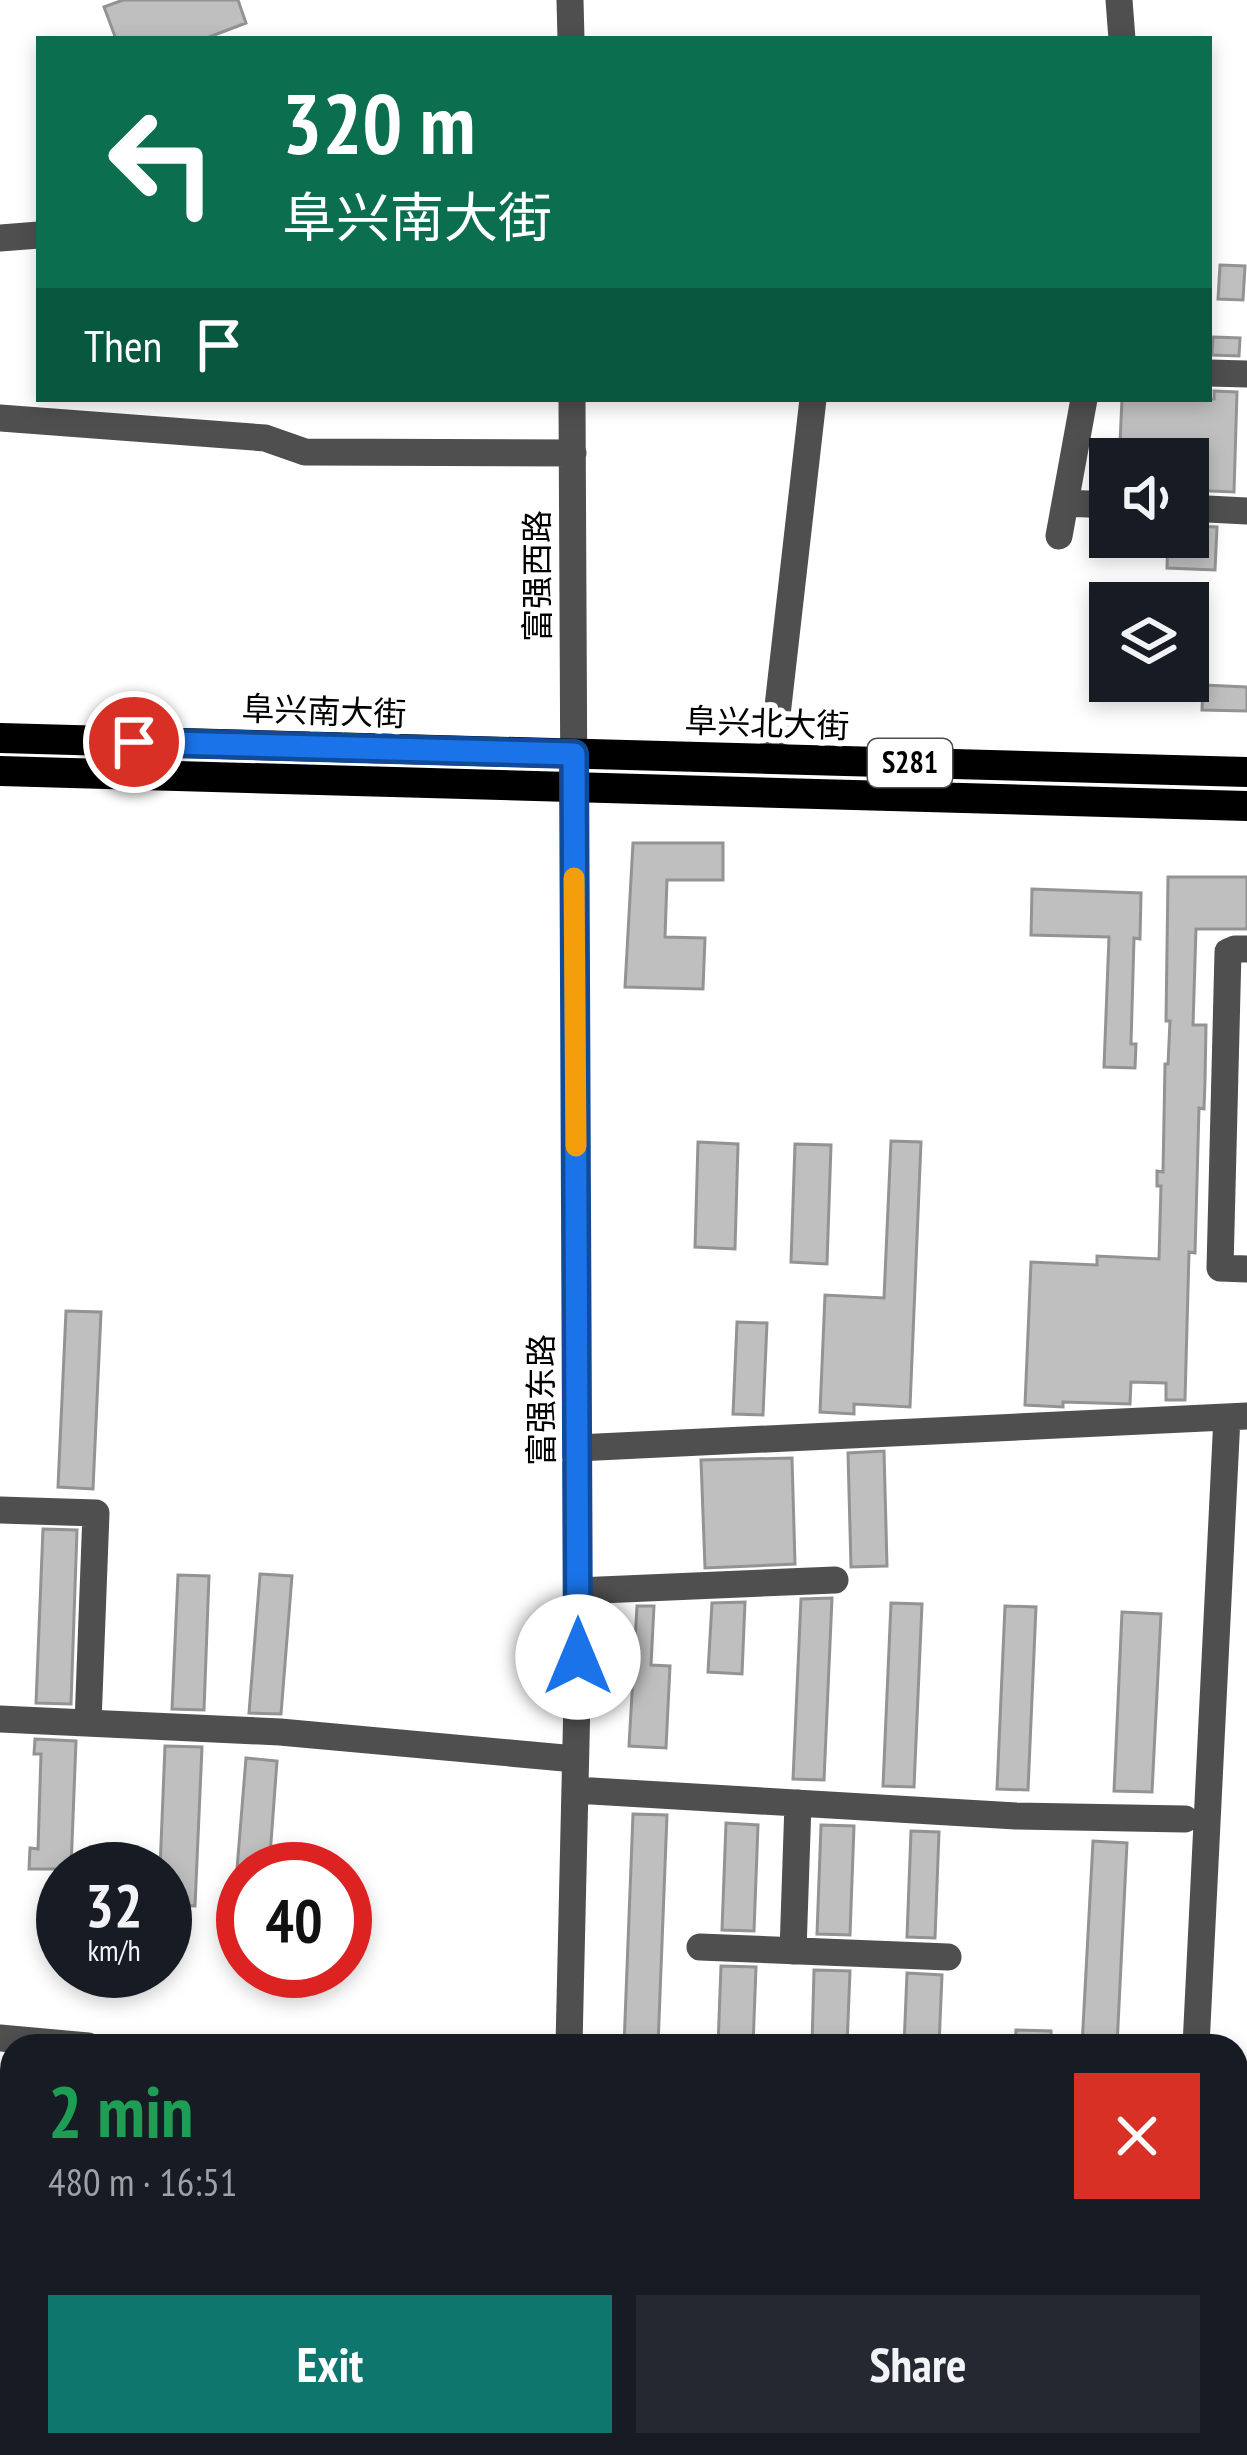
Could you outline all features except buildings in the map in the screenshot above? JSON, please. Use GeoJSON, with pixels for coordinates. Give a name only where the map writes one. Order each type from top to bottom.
{"type":"FeatureCollection","features":[{"type":"Feature","properties":{"kind":"main road","name":"阜兴南大街"},"geometry":{"type":"LineString","coordinates":[[0,738],[574,754]]}},
{"type":"Feature","properties":{"kind":"main road","name":"阜兴北大街"},"geometry":{"type":"LineString","coordinates":[[574,754],[1247,772]]}},
{"type":"Feature","properties":{"kind":"main road","name":"阜兴南大街"},"geometry":{"type":"LineString","coordinates":[[0,771],[574,787]]}},
{"type":"Feature","properties":{"kind":"main road","name":"阜兴北大街"},"geometry":{"type":"LineString","coordinates":[[574,787],[1247,806]]}},
{"type":"Feature","properties":{"kind":"street"},"geometry":{"type":"LineString","coordinates":[[570,0],[571,36]]}},
{"type":"Feature","properties":{"kind":"street"},"geometry":{"type":"LineString","coordinates":[[1119,0],[1122,36]]}},
{"type":"Feature","properties":{"kind":"street"},"geometry":{"type":"LineString","coordinates":[[0,238],[36,235]]}},
{"type":"Feature","properties":{"kind":"street"},"geometry":{"type":"LineString","coordinates":[[1212,373],[1247,374]]}},
{"type":"Feature","properties":{"kind":"street","name":"富强西路"},"geometry":{"type":"LineString","coordinates":[[572,402],[574,754]]}},
{"type":"Feature","properties":{"kind":"street"},"geometry":{"type":"LineString","coordinates":[[772,759],[813,402]]}},
{"type":"Feature","properties":{"kind":"street"},"geometry":{"type":"LineString","coordinates":[[1059,536],[1083,402]]}},
{"type":"Feature","properties":{"kind":"street"},"geometry":{"type":"LineString","coordinates":[[0,418],[113,413],[265,438],[305,452],[573,453]]}},
{"type":"Feature","properties":{"kind":"street"},"geometry":{"type":"LineString","coordinates":[[1065,503],[1089,504]]}},
{"type":"Feature","properties":{"kind":"street"},"geometry":{"type":"LineString","coordinates":[[1209,509],[1247,511]]}},
{"type":"Feature","properties":{"kind":"street","name":"富强东路"},"geometry":{"type":"LineString","coordinates":[[568,2034],[578,1591],[574,754]]}},
{"type":"Feature","properties":{"kind":"street"},"geometry":{"type":"LineString","coordinates":[[1247,949],[1228,952],[1220,1268],[1247,1269]]}},
{"type":"Feature","properties":{"kind":"street"},"geometry":{"type":"LineString","coordinates":[[577,1448],[1237,1416],[1197,2034]]}},
{"type":"Feature","properties":{"kind":"street"},"geometry":{"type":"LineString","coordinates":[[0,1510],[96,1514],[88,1723]]}},
{"type":"Feature","properties":{"kind":"street"},"geometry":{"type":"LineString","coordinates":[[578,1591],[835,1580]]}},
{"type":"Feature","properties":{"kind":"street"},"geometry":{"type":"LineString","coordinates":[[0,1719],[280,1732],[575,1759]]}},
{"type":"Feature","properties":{"kind":"street"},"geometry":{"type":"LineString","coordinates":[[574,1790],[1016,1816],[1185,1819]]}},
{"type":"Feature","properties":{"kind":"street"},"geometry":{"type":"LineString","coordinates":[[793,1951],[798,1803]]}},
{"type":"Feature","properties":{"kind":"street"},"geometry":{"type":"LineString","coordinates":[[700,1947],[948,1957]]}},
{"type":"Feature","properties":{"kind":"slow traffic"},"geometry":{"type":"LineString","coordinates":[[574,878],[576,1146]]}},
{"type":"Feature","properties":{"kind":"route"},"geometry":{"type":"LineString","coordinates":[[134,742],[574,754],[578,1657]]}}]}
